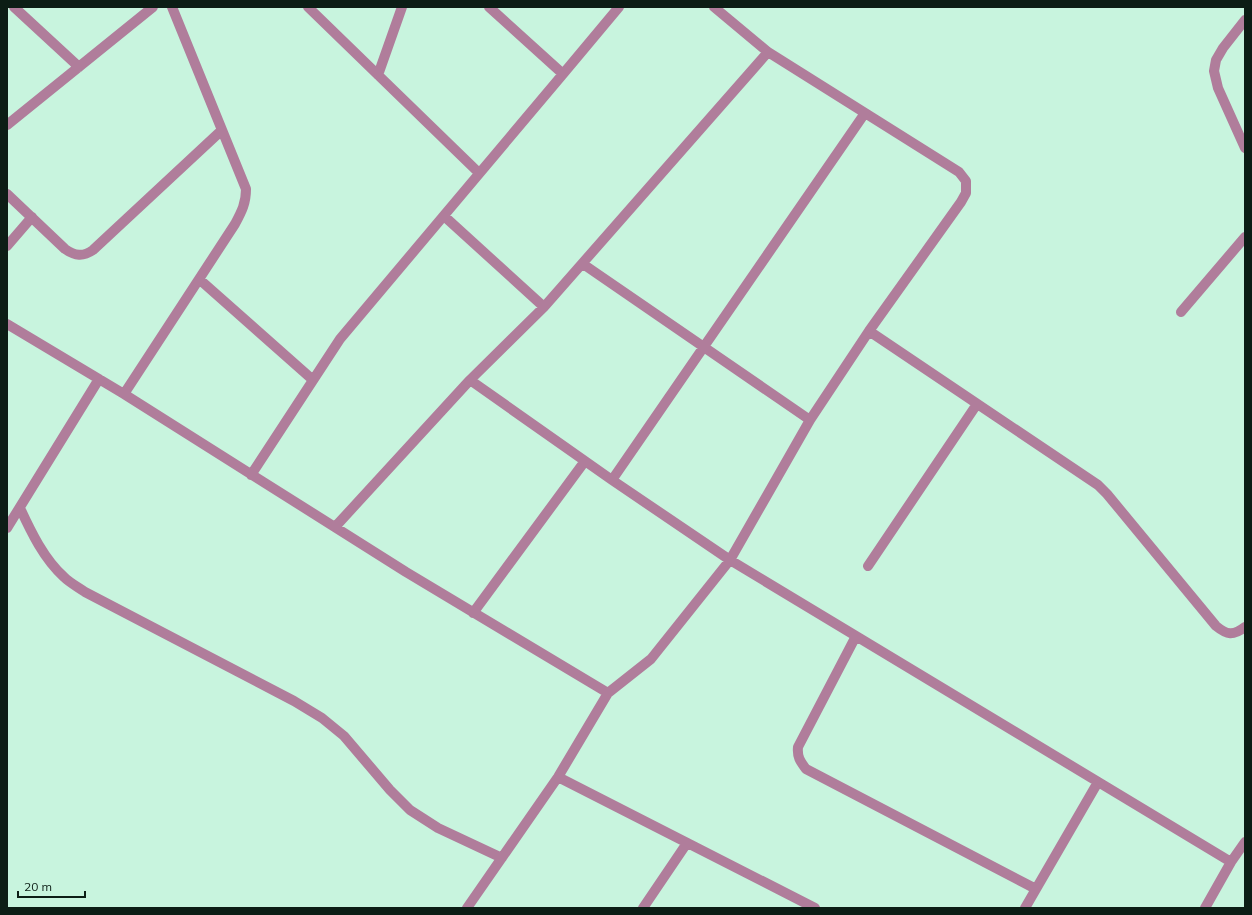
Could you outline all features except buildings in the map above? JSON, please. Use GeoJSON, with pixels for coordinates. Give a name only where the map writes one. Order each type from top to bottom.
{"type":"FeatureCollection","features":[{"type":"Feature","properties":{"kind":"street"},"geometry":{"type":"LineString","coordinates":[[14,7],[79,67]]}},
{"type":"Feature","properties":{"kind":"street"},"geometry":{"type":"LineString","coordinates":[[7,125],[153,7]]}},
{"type":"Feature","properties":{"kind":"street"},"geometry":{"type":"LineString","coordinates":[[124,394],[235,224],[246,200],[246,189],[172,7]]}},
{"type":"Feature","properties":{"kind":"street"},"geometry":{"type":"LineString","coordinates":[[308,7],[480,173]]}},
{"type":"Feature","properties":{"kind":"street"},"geometry":{"type":"LineString","coordinates":[[378,75],[402,7]]}},
{"type":"Feature","properties":{"kind":"street"},"geometry":{"type":"LineString","coordinates":[[489,7],[563,74]]}},
{"type":"Feature","properties":{"kind":"street"},"geometry":{"type":"LineString","coordinates":[[251,475],[340,339],[619,7]]}},
{"type":"Feature","properties":{"kind":"street"},"geometry":{"type":"LineString","coordinates":[[467,908],[558,777],[608,693],[651,659],[730,560],[810,420],[869,331],[966,193],[966,182],[959,172],[768,52],[714,7]]}},
{"type":"Feature","properties":{"kind":"street"},"geometry":{"type":"LineString","coordinates":[[1245,20],[1223,48],[1216,60],[1214,71],[1218,88],[1245,148]]}},
{"type":"Feature","properties":{"kind":"street"},"geometry":{"type":"LineString","coordinates":[[335,527],[470,380],[544,307],[768,52]]}},
{"type":"Feature","properties":{"kind":"street"},"geometry":{"type":"LineString","coordinates":[[612,480],[865,113]]}},
{"type":"Feature","properties":{"kind":"street"},"geometry":{"type":"LineString","coordinates":[[7,194],[65,250],[72,254],[87,254],[222,130]]}},
{"type":"Feature","properties":{"kind":"street"},"geometry":{"type":"LineString","coordinates":[[444,216],[544,307]]}},
{"type":"Feature","properties":{"kind":"street"},"geometry":{"type":"LineString","coordinates":[[7,246],[32,217]]}},
{"type":"Feature","properties":{"kind":"street"},"geometry":{"type":"LineString","coordinates":[[1181,312],[1245,238]]}},
{"type":"Feature","properties":{"kind":"street"},"geometry":{"type":"LineString","coordinates":[[583,264],[810,420]]}},
{"type":"Feature","properties":{"kind":"street"},"geometry":{"type":"LineString","coordinates":[[199,278],[313,380]]}},
{"type":"Feature","properties":{"kind":"street"},"geometry":{"type":"LineString","coordinates":[[7,324],[100,379],[406,572],[608,693]]}},
{"type":"Feature","properties":{"kind":"street"},"geometry":{"type":"LineString","coordinates":[[869,331],[1098,485],[1108,494],[1216,626],[1223,632],[1231,634],[1239,632],[1245,627]]}},
{"type":"Feature","properties":{"kind":"street"},"geometry":{"type":"LineString","coordinates":[[7,528],[100,379]]}},
{"type":"Feature","properties":{"kind":"street"},"geometry":{"type":"LineString","coordinates":[[470,380],[612,480],[730,560],[1231,862]]}},
{"type":"Feature","properties":{"kind":"street"},"geometry":{"type":"LineString","coordinates":[[868,566],[977,404]]}},
{"type":"Feature","properties":{"kind":"street"},"geometry":{"type":"LineString","coordinates":[[473,613],[585,461]]}},
{"type":"Feature","properties":{"kind":"street"},"geometry":{"type":"LineString","coordinates":[[20,508],[38,542],[51,562],[65,578],[85,592],[294,701],[322,718],[344,736],[390,790],[410,810],[438,828],[502,858]]}},
{"type":"Feature","properties":{"kind":"street"},"geometry":{"type":"LineString","coordinates":[[856,636],[798,747],[797,756],[800,762],[806,769],[1036,889]]}},
{"type":"Feature","properties":{"kind":"street"},"geometry":{"type":"LineString","coordinates":[[558,777],[815,908]]}},
{"type":"Feature","properties":{"kind":"street"},"geometry":{"type":"LineString","coordinates":[[1025,908],[1098,782]]}},
{"type":"Feature","properties":{"kind":"street"},"geometry":{"type":"LineString","coordinates":[[1205,908],[1231,862],[1245,842]]}},
{"type":"Feature","properties":{"kind":"street"},"geometry":{"type":"LineString","coordinates":[[643,908],[687,843]]}}]}
